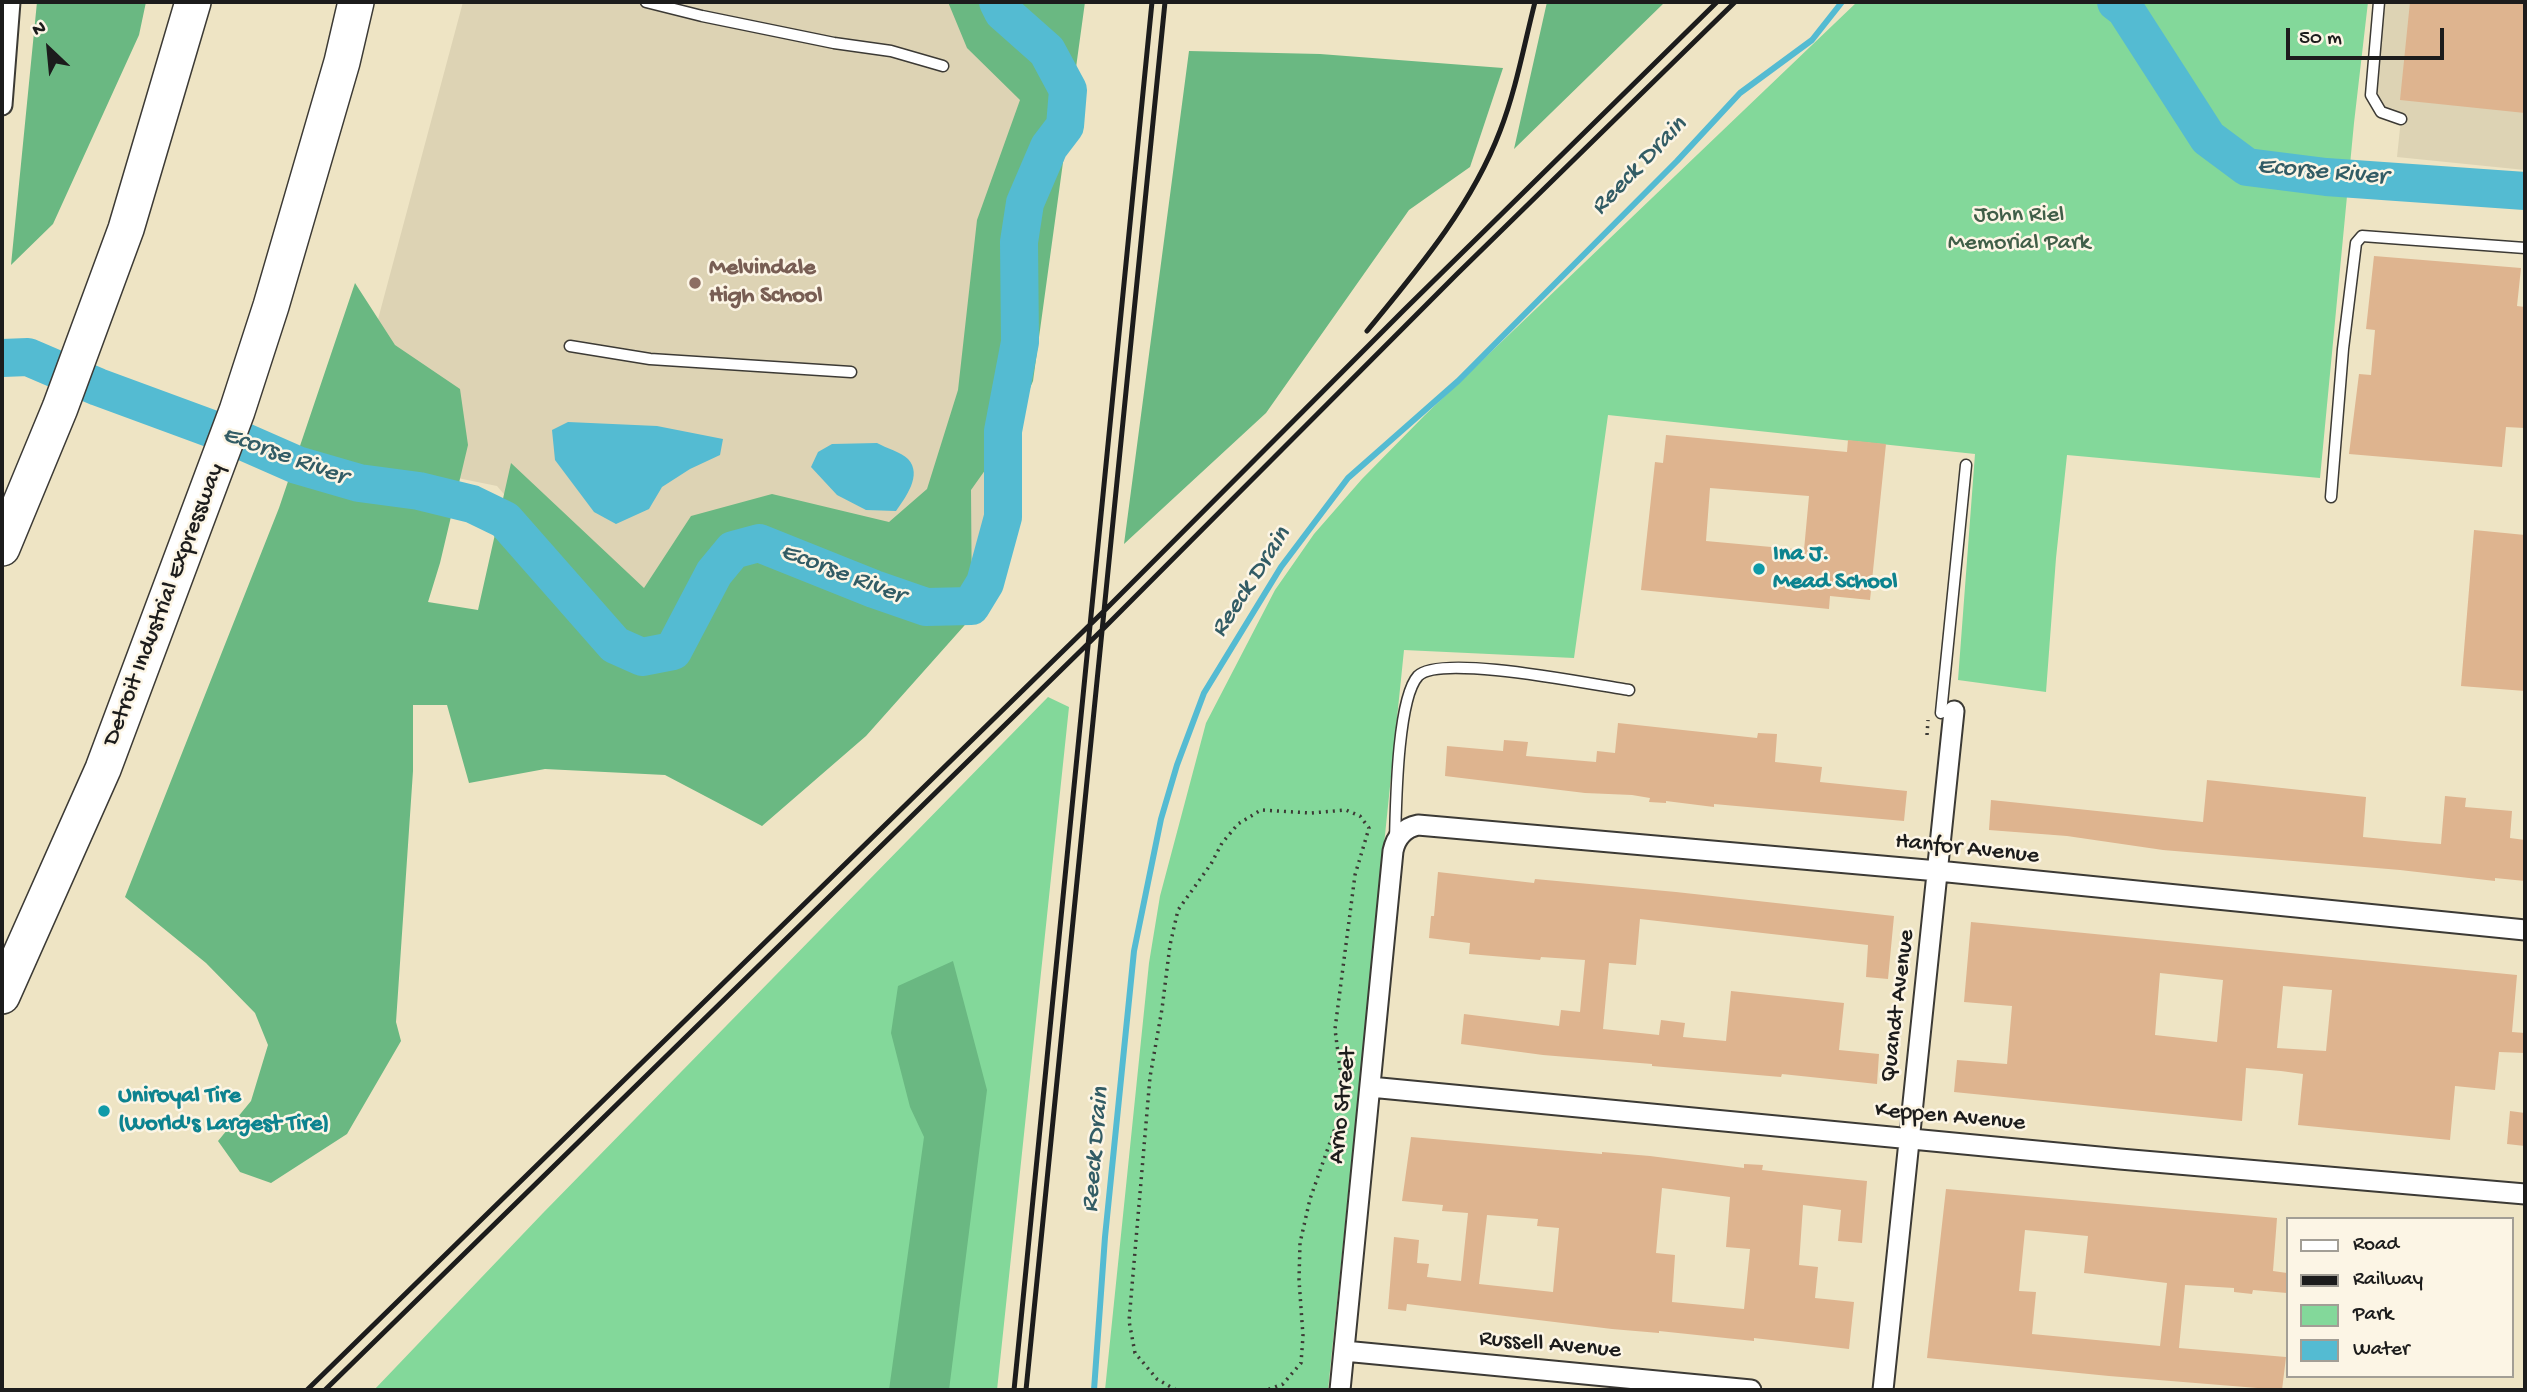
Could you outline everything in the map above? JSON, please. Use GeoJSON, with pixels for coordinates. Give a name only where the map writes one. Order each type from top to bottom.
{"type":"FeatureCollection","features":[{"type":"Feature","properties":{"kind":"highway"},"geometry":{"type":"LineString","coordinates":[[2,548],[60,408],[126,229],[194,2]]}},
{"type":"Feature","properties":{"kind":"highway","name":"Detroit Industrial Expressway"},"geometry":{"type":"LineString","coordinates":[[2,996],[103,769],[217,468],[271,306],[342,62],[356,2]]}},
{"type":"Feature","properties":{"kind":"street"},"geometry":{"type":"LineString","coordinates":[[2,105],[10,2]]}},
{"type":"Feature","properties":{"kind":"street","name":"Quandt Avenue"},"geometry":{"type":"LineString","coordinates":[[1883,1390],[1938,871],[1948,712]]}},
{"type":"Feature","properties":{"kind":"street","name":"Hanfor Avenue"},"geometry":{"type":"LineString","coordinates":[[1400,837],[1418,825],[1938,871],[2525,930]]}},
{"type":"Feature","properties":{"kind":"street","name":"Arno Street"},"geometry":{"type":"LineString","coordinates":[[1340,1390],[1370,1087],[1400,837]]}},
{"type":"Feature","properties":{"kind":"street","name":"Keppen Avenue"},"geometry":{"type":"LineString","coordinates":[[1370,1087],[2525,1194]]}},
{"type":"Feature","properties":{"kind":"street","name":"Russell Avenue"},"geometry":{"type":"LineString","coordinates":[[1344,1351],[1751,1390]]}},
{"type":"Feature","properties":{"kind":"lane"},"geometry":{"type":"LineString","coordinates":[[646,2],[834,43],[891,51],[943,66]]}},
{"type":"Feature","properties":{"kind":"lane"},"geometry":{"type":"LineString","coordinates":[[2379,2],[2371,96],[2381,112],[2401,119]]}},
{"type":"Feature","properties":{"kind":"lane"},"geometry":{"type":"LineString","coordinates":[[2332,498],[2343,349],[2356,243],[2362,236],[2525,248]]}},
{"type":"Feature","properties":{"kind":"lane"},"geometry":{"type":"LineString","coordinates":[[570,346],[650,359],[851,372]]}},
{"type":"Feature","properties":{"kind":"lane"},"geometry":{"type":"LineString","coordinates":[[1948,712],[1966,465]]}},
{"type":"Feature","properties":{"kind":"lane"},"geometry":{"type":"LineString","coordinates":[[1400,837],[1396,775],[1408,691],[1419,674],[1430,670],[1472,666],[1629,690]]}},
{"type":"Feature","properties":{"kind":"path"},"geometry":{"type":"LineString","coordinates":[[1927,736],[1928,715]]}},
{"type":"Feature","properties":{"kind":"path"},"geometry":{"type":"LineString","coordinates":[[1176,1390],[1157,1378],[1135,1353],[1129,1321],[1150,1077],[1170,945],[1178,910],[1211,864],[1222,843],[1238,824],[1262,810],[1311,813],[1346,810],[1360,816],[1369,828],[1355,875],[1335,1029],[1343,1093],[1339,1117],[1310,1199],[1300,1243],[1298,1280],[1303,1336],[1301,1363],[1283,1384],[1268,1390]]}},
{"type":"Feature","properties":{"kind":"shaded area","name":"Melvindale High School"},"geometry":{"type":"Polygon","coordinates":[[[463,2],[973,2],[1041,95],[983,426],[989,514],[962,587],[605,612],[497,486],[408,468],[362,379],[463,2]]]}},
{"type":"Feature","properties":{"kind":"shaded area"},"geometry":{"type":"Polygon","coordinates":[[[2379,2],[2525,2],[2525,170],[2397,157],[2401,119],[2381,112],[2371,95],[2379,2]]]}},
{"type":"Feature","properties":{"kind":"green space"},"geometry":{"type":"Polygon","coordinates":[[[37,2],[146,2],[139,35],[53,224],[11,265],[37,2]]]}},
{"type":"Feature","properties":{"kind":"green space"},"geometry":{"type":"Polygon","coordinates":[[[948,2],[1085,2],[1033,381],[1010,435],[971,490],[972,617],[866,736],[762,826],[665,775],[545,769],[469,783],[447,705],[413,705],[413,771],[396,1022],[401,1041],[347,1134],[271,1183],[240,1172],[218,1141],[251,1101],[268,1045],[255,1013],[206,963],[125,897],[279,508],[355,283],[395,345],[460,389],[468,445],[428,602],[478,610],[511,463],[644,588],[691,516],[772,494],[889,522],[927,489],[958,390],[977,220],[1020,100],[967,48],[948,2]]]}},
{"type":"Feature","properties":{"kind":"green space"},"geometry":{"type":"Polygon","coordinates":[[[1547,2],[1665,2],[1514,149],[1547,2]]]}},
{"type":"Feature","properties":{"kind":"green space","name":"John Riel Memorial Park"},"geometry":{"type":"Polygon","coordinates":[[[1857,2],[2368,2],[2320,478],[2067,455],[2046,692],[1958,680],[1975,454],[1608,415],[1574,658],[1404,650],[1328,1390],[1105,1390],[1149,963],[1160,896],[1206,723],[1275,590],[1314,534],[1362,479],[1425,415],[1857,2]]]}},
{"type":"Feature","properties":{"kind":"green space"},"geometry":{"type":"Polygon","coordinates":[[[1189,51],[1320,54],[1503,68],[1470,167],[1409,210],[1266,413],[1124,544],[1189,51]]]}},
{"type":"Feature","properties":{"kind":"green space"},"geometry":{"type":"Polygon","coordinates":[[[1048,697],[1069,707],[997,1390],[374,1390],[543,1213],[1048,697]]]}},
{"type":"Feature","properties":{"kind":"green space"},"geometry":{"type":"Polygon","coordinates":[[[953,961],[987,1090],[949,1390],[889,1390],[924,1137],[910,1107],[891,1033],[898,986],[953,961]]]}},
{"type":"Feature","properties":{"kind":"water"},"geometry":{"type":"Polygon","coordinates":[[[568,422],[657,426],[723,439],[720,455],[690,469],[662,487],[649,509],[616,524],[594,512],[555,460],[552,430],[568,422]]]}},
{"type":"Feature","properties":{"kind":"water"},"geometry":{"type":"Polygon","coordinates":[[[877,443],[908,459],[914,472],[911,486],[896,511],[866,510],[837,495],[811,467],[818,452],[832,444],[877,443]]]}},
{"type":"Feature","properties":{"kind":"building"},"geometry":{"type":"Polygon","coordinates":[[[2410,2],[2525,2],[2525,113],[2400,100],[2410,2]]]}},
{"type":"Feature","properties":{"kind":"building"},"geometry":{"type":"Polygon","coordinates":[[[2374,256],[2521,268],[2517,306],[2525,307],[2525,428],[2506,427],[2502,467],[2349,454],[2359,374],[2371,375],[2375,330],[2366,329],[2374,256]]]}},
{"type":"Feature","properties":{"kind":"building","name":"Ina J. Mead School"},"geometry":{"type":"Polygon","coordinates":[[[1666,435],[1847,452],[1848,440],[1886,444],[1870,600],[1830,596],[1829,609],[1641,590],[1655,462],[1663,463],[1666,435]],[[1710,488],[1706,541],[1804,550],[1809,496],[1710,488]]]}},
{"type":"Feature","properties":{"kind":"building"},"geometry":{"type":"Polygon","coordinates":[[[2474,530],[2525,535],[2525,691],[2461,686],[2474,530]]]}},
{"type":"Feature","properties":{"kind":"building"},"geometry":{"type":"Polygon","coordinates":[[[1618,723],[1757,738],[1758,733],[1777,734],[1775,762],[1822,767],[1820,782],[1907,791],[1904,821],[1714,804],[1714,807],[1666,801],[1649,802],[1650,798],[1632,795],[1585,793],[1445,776],[1447,746],[1503,751],[1504,740],[1528,742],[1526,756],[1596,762],[1597,751],[1615,753],[1618,723]]]}},
{"type":"Feature","properties":{"kind":"building"},"geometry":{"type":"Polygon","coordinates":[[[2207,780],[2366,797],[2363,837],[2441,844],[2445,796],[2466,798],[2465,807],[2512,811],[2510,838],[2525,840],[2525,881],[2495,878],[2495,881],[2400,870],[2163,850],[2067,836],[1989,830],[1991,800],[2203,822],[2207,780]]]}},
{"type":"Feature","properties":{"kind":"building"},"geometry":{"type":"Polygon","coordinates":[[[1438,872],[1534,883],[1535,879],[1676,892],[1894,916],[1888,979],[1866,977],[1868,945],[1640,919],[1636,965],[1609,963],[1603,1029],[1659,1035],[1661,1020],[1685,1023],[1683,1037],[1726,1041],[1731,991],[1844,1003],[1839,1050],[1879,1054],[1877,1084],[1782,1074],[1781,1077],[1652,1066],[1461,1044],[1464,1014],[1559,1026],[1561,1010],[1580,1012],[1585,960],[1541,957],[1540,960],[1469,954],[1470,943],[1429,938],[1438,872]]]}},
{"type":"Feature","properties":{"kind":"building"},"geometry":{"type":"Polygon","coordinates":[[[1971,922],[2517,975],[2512,1032],[2525,1033],[2525,1053],[2499,1052],[2495,1090],[2455,1086],[2450,1140],[2298,1125],[2303,1074],[2281,1071],[2246,1068],[2242,1121],[1954,1092],[1957,1060],[2007,1064],[2012,1006],[1964,1002],[1971,922]],[[2160,973],[2155,1035],[2217,1042],[2223,980],[2160,973]],[[2283,986],[2277,1048],[2326,1051],[2332,990],[2283,986]]]}},
{"type":"Feature","properties":{"kind":"building"},"geometry":{"type":"Polygon","coordinates":[[[2510,1111],[2525,1113],[2525,1146],[2507,1144],[2510,1111]]]}},
{"type":"Feature","properties":{"kind":"building"},"geometry":{"type":"Polygon","coordinates":[[[1411,1137],[1650,1156],[1744,1168],[1744,1164],[1763,1165],[1762,1170],[1867,1181],[1862,1243],[1838,1241],[1841,1210],[1803,1205],[1799,1265],[1818,1267],[1815,1298],[1854,1302],[1849,1349],[1754,1338],[1754,1341],[1612,1329],[1407,1304],[1406,1311],[1388,1309],[1394,1237],[1419,1240],[1417,1263],[1429,1264],[1427,1277],[1461,1281],[1468,1213],[1442,1211],[1443,1205],[1402,1201],[1411,1137]],[[1662,1188],[1656,1253],[1675,1255],[1672,1302],[1744,1309],[1750,1249],[1726,1247],[1730,1197],[1662,1188]],[[1487,1215],[1479,1284],[1553,1292],[1559,1228],[1537,1226],[1538,1219],[1487,1215]]]}},
{"type":"Feature","properties":{"kind":"building"},"geometry":{"type":"Polygon","coordinates":[[[1946,1189],[2277,1218],[2273,1271],[2286,1273],[2286,1293],[2253,1290],[2252,1294],[2234,1292],[2234,1288],[2185,1285],[2179,1348],[2286,1357],[2282,1390],[1927,1358],[1946,1189]],[[2025,1230],[2019,1291],[2036,1292],[2032,1334],[2160,1346],[2167,1283],[2084,1273],[2088,1236],[2025,1230]]]}},
{"type":"Feature","properties":{"kind":"waterway","name":"Ecorse River"},"geometry":{"type":"LineString","coordinates":[[2,358],[28,357],[98,387],[231,436],[297,465],[359,483],[419,491],[472,504],[505,520],[615,645],[642,657],[673,651],[714,573],[733,550],[759,543],[926,607],[971,606],[985,583],[1003,517],[1003,431],[1020,342],[1019,242],[1025,203],[1049,147],[1065,126],[1068,90],[1047,51],[1003,12],[998,2]]}},
{"type":"Feature","properties":{"kind":"waterway","name":"Reeck Drain"},"geometry":{"type":"LineString","coordinates":[[1094,1390],[1105,1237],[1134,951],[1161,819],[1177,765],[1204,693],[1281,567],[1348,478],[1458,381],[1677,161],[1740,93],[1812,40],[1842,2]]}},
{"type":"Feature","properties":{"kind":"waterway","name":"Ecorse River"},"geometry":{"type":"LineString","coordinates":[[2116,2],[2125,9],[2208,138],[2247,167],[2326,177],[2525,191]]}},
{"type":"Feature","properties":{"kind":"railway"},"geometry":{"type":"LineString","coordinates":[[1014,1390],[1152,2]]}},
{"type":"Feature","properties":{"kind":"railway"},"geometry":{"type":"LineString","coordinates":[[1026,1390],[1165,2]]}},
{"type":"Feature","properties":{"kind":"railway"},"geometry":{"type":"LineString","coordinates":[[1367,331],[1442,236],[1488,159],[1511,100],[1535,2]]}},
{"type":"Feature","properties":{"kind":"railway"},"geometry":{"type":"LineString","coordinates":[[307,1390],[1104,611],[1717,2]]}},
{"type":"Feature","properties":{"kind":"railway"},"geometry":{"type":"LineString","coordinates":[[325,1390],[1102,630],[1457,274],[1735,2]]}},
{"type":"Feature","properties":{"kind":"place","name":"Melvindale High School"},"geometry":{"type":"Point","coordinates":[695,283]}},
{"type":"Feature","properties":{"kind":"place","name":"Ina J. Mead School"},"geometry":{"type":"Point","coordinates":[1759,569]}},
{"type":"Feature","properties":{"kind":"place","name":"Uniroyal Tire (World's Largest Tire)"},"geometry":{"type":"Point","coordinates":[104,1111]}}]}
